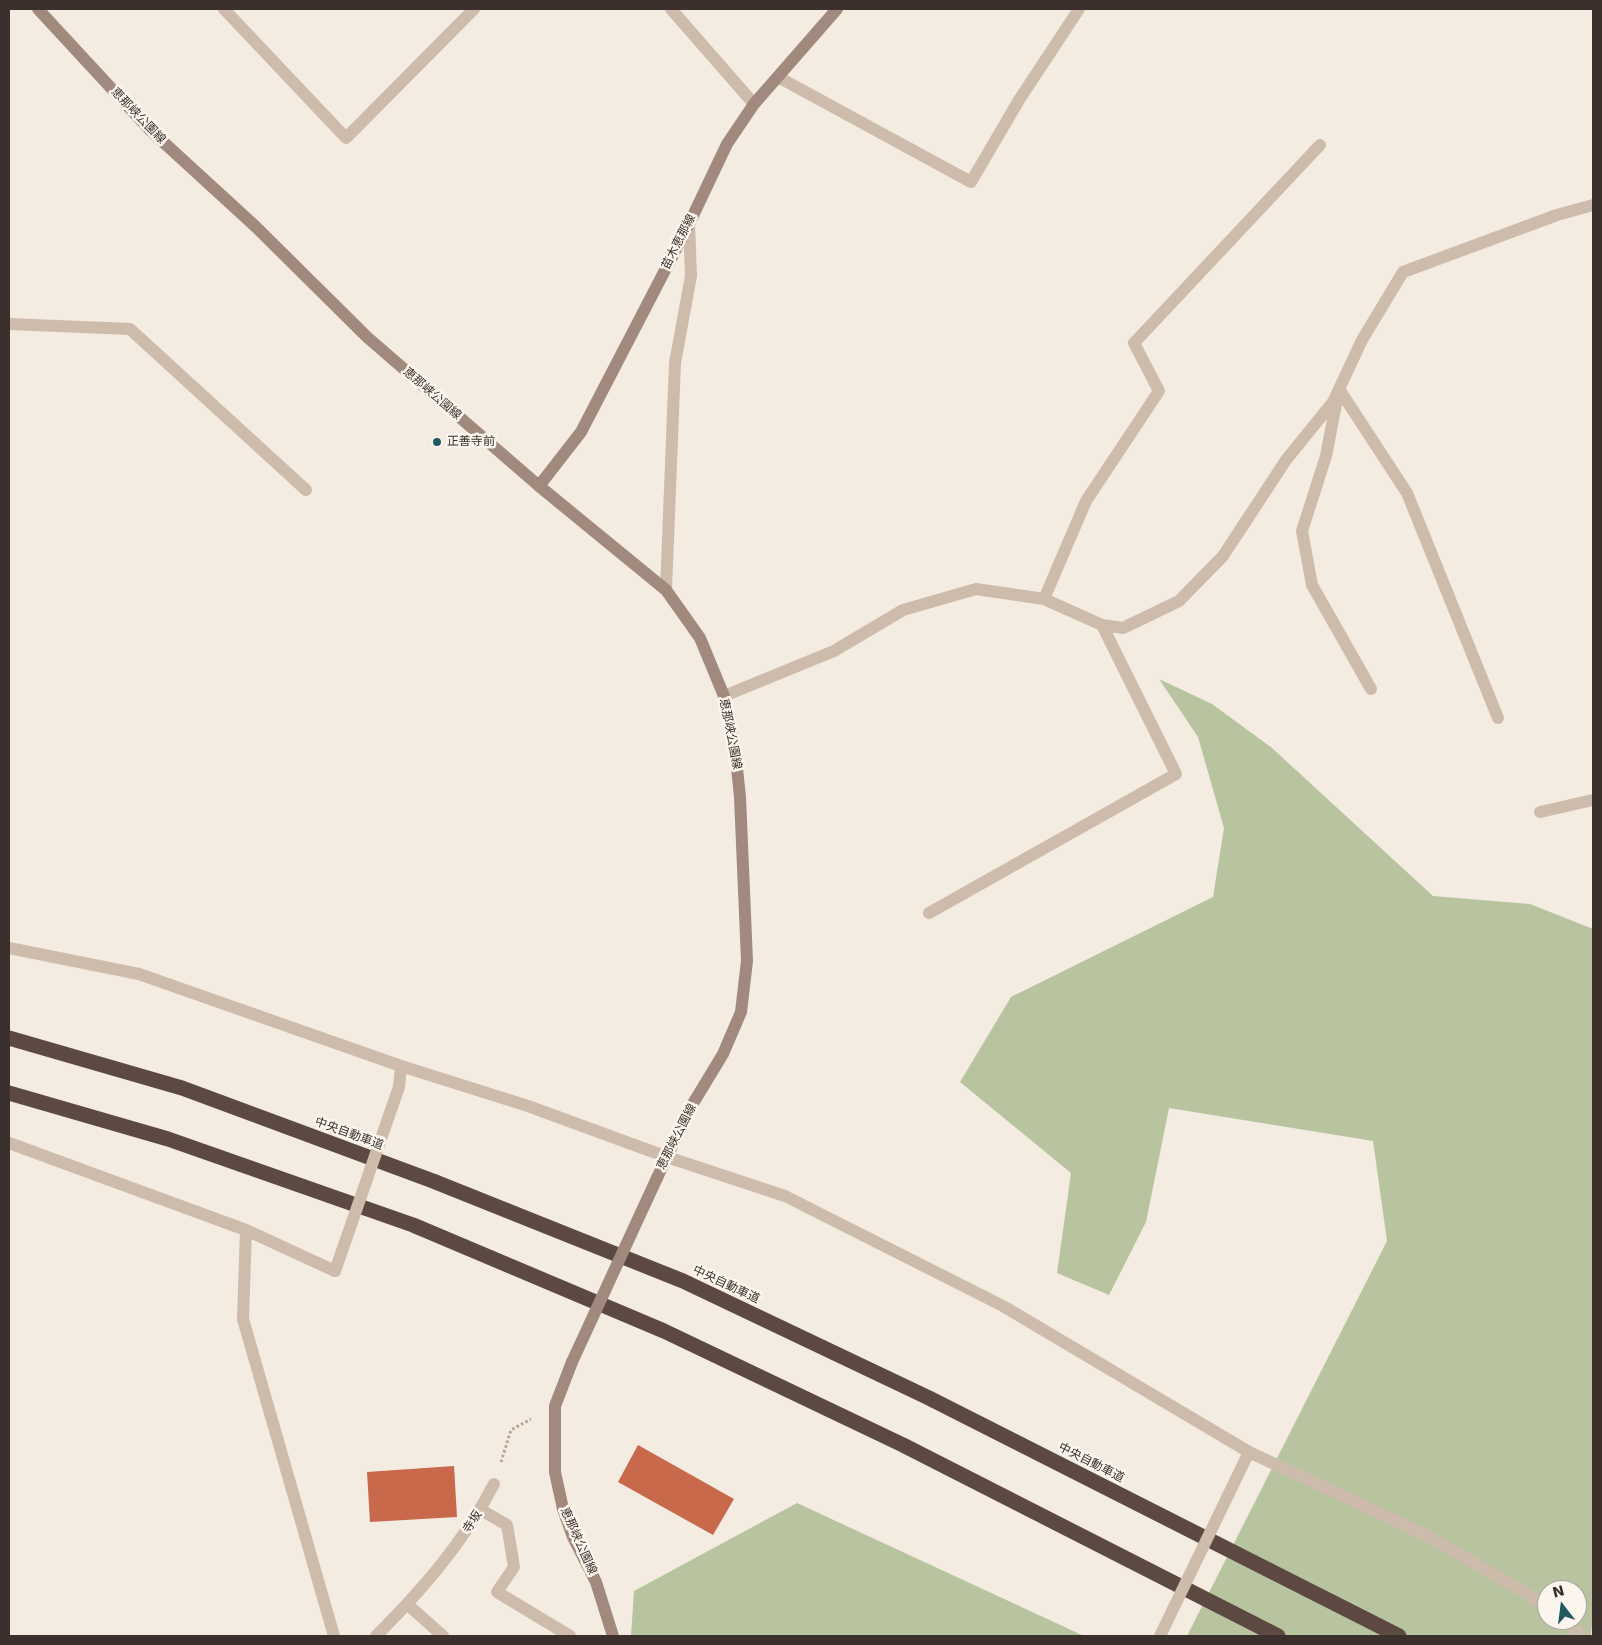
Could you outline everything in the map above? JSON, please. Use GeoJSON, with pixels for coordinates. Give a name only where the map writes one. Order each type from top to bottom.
{"type":"FeatureCollection","features":[{"type":"Feature","properties":{"kind":"highway","name":"中央自動車道"},"geometry":{"type":"LineString","coordinates":[[9,1038],[182,1088],[433,1181],[683,1281],[929,1398],[1399,1636]]}},
{"type":"Feature","properties":{"kind":"highway"},"geometry":{"type":"LineString","coordinates":[[9,1093],[168,1139],[413,1225],[664,1331],[904,1445],[1278,1636]]}},
{"type":"Feature","properties":{"kind":"main road","name":"恵那峡公園線"},"geometry":{"type":"LineString","coordinates":[[38,9],[149,129],[256,227],[367,337],[539,486],[666,590],[700,638],[724,696],[735,749],[740,797],[747,961],[741,1012],[723,1054],[689,1110],[656,1178],[572,1362],[555,1406],[556,1472],[562,1509],[573,1537],[596,1582],[613,1636]]}},
{"type":"Feature","properties":{"kind":"main road","name":"苗木恵那線"},"geometry":{"type":"LineString","coordinates":[[539,486],[581,432],[689,224],[727,144],[754,104],[837,9]]}},
{"type":"Feature","properties":{"kind":"street"},"geometry":{"type":"LineString","coordinates":[[224,9],[346,138],[474,9]]}},
{"type":"Feature","properties":{"kind":"street"},"geometry":{"type":"LineString","coordinates":[[671,9],[754,104]]}},
{"type":"Feature","properties":{"kind":"street"},"geometry":{"type":"LineString","coordinates":[[778,77],[971,182],[1019,100],[1080,9]]}},
{"type":"Feature","properties":{"kind":"street"},"geometry":{"type":"LineString","coordinates":[[1044,599],[1086,501],[1159,391],[1134,343],[1320,145]]}},
{"type":"Feature","properties":{"kind":"street"},"geometry":{"type":"LineString","coordinates":[[724,696],[834,651],[904,610],[976,589],[1044,599],[1102,625],[1123,628],[1179,600],[1223,556],[1286,460],[1333,402],[1362,340],[1403,272],[1557,215],[1592,209]]}},
{"type":"Feature","properties":{"kind":"street"},"geometry":{"type":"LineString","coordinates":[[666,590],[675,363],[691,276],[689,224]]}},
{"type":"Feature","properties":{"kind":"street"},"geometry":{"type":"LineString","coordinates":[[9,324],[130,330],[306,490]]}},
{"type":"Feature","properties":{"kind":"street"},"geometry":{"type":"LineString","coordinates":[[1339,389],[1326,456],[1302,531],[1312,585],[1371,689]]}},
{"type":"Feature","properties":{"kind":"street"},"geometry":{"type":"LineString","coordinates":[[1339,389],[1407,492],[1498,718]]}},
{"type":"Feature","properties":{"kind":"street"},"geometry":{"type":"LineString","coordinates":[[929,914],[1176,774],[1102,625]]}},
{"type":"Feature","properties":{"kind":"street"},"geometry":{"type":"LineString","coordinates":[[1540,812],[1593,800]]}},
{"type":"Feature","properties":{"kind":"street"},"geometry":{"type":"LineString","coordinates":[[9,948],[139,974],[401,1066],[528,1106],[667,1157],[785,1196],[1003,1306],[1248,1452],[1426,1535],[1537,1601]]}},
{"type":"Feature","properties":{"kind":"street"},"geometry":{"type":"LineString","coordinates":[[9,1144],[246,1230],[335,1271],[400,1087],[401,1066]]}},
{"type":"Feature","properties":{"kind":"street"},"geometry":{"type":"LineString","coordinates":[[246,1230],[242,1319],[334,1636]]}},
{"type":"Feature","properties":{"kind":"street"},"geometry":{"type":"LineString","coordinates":[[1160,1636],[1248,1452]]}},
{"type":"Feature","properties":{"kind":"street","name":"寺坂"},"geometry":{"type":"LineString","coordinates":[[376,1636],[450,1555],[481,1510],[494,1484]]}},
{"type":"Feature","properties":{"kind":"street"},"geometry":{"type":"LineString","coordinates":[[481,1510],[507,1525],[514,1567],[497,1592],[570,1636]]}},
{"type":"Feature","properties":{"kind":"street"},"geometry":{"type":"LineString","coordinates":[[407,1604],[443,1636]]}},
{"type":"Feature","properties":{"kind":"path"},"geometry":{"type":"LineString","coordinates":[[494,1484],[511,1430],[555,1406]]}},
{"type":"Feature","properties":{"kind":"green space"},"geometry":{"type":"Polygon","coordinates":[[[1159,679],[1212,704],[1272,748],[1433,896],[1530,904],[1593,929],[1593,1611],[1591,1636],[1187,1636],[1387,1241],[1373,1141],[1169,1108],[1146,1222],[1109,1295],[1057,1273],[1071,1173],[960,1082],[1011,997],[1213,897],[1224,828],[1198,737],[1159,679]]]}},
{"type":"Feature","properties":{"kind":"green space"},"geometry":{"type":"Polygon","coordinates":[[[797,1503],[1084,1636],[631,1636],[634,1591],[797,1503]]]}},
{"type":"Feature","properties":{"kind":"building"},"geometry":{"type":"Polygon","coordinates":[[[638,1445],[734,1499],[713,1535],[618,1482],[638,1445]]]}},
{"type":"Feature","properties":{"kind":"building"},"geometry":{"type":"Polygon","coordinates":[[[454,1466],[457,1517],[370,1522],[367,1472],[454,1466]]]}},
{"type":"Feature","properties":{"kind":"place","name":"正善寺前"},"geometry":{"type":"Point","coordinates":[437,442]}}]}
